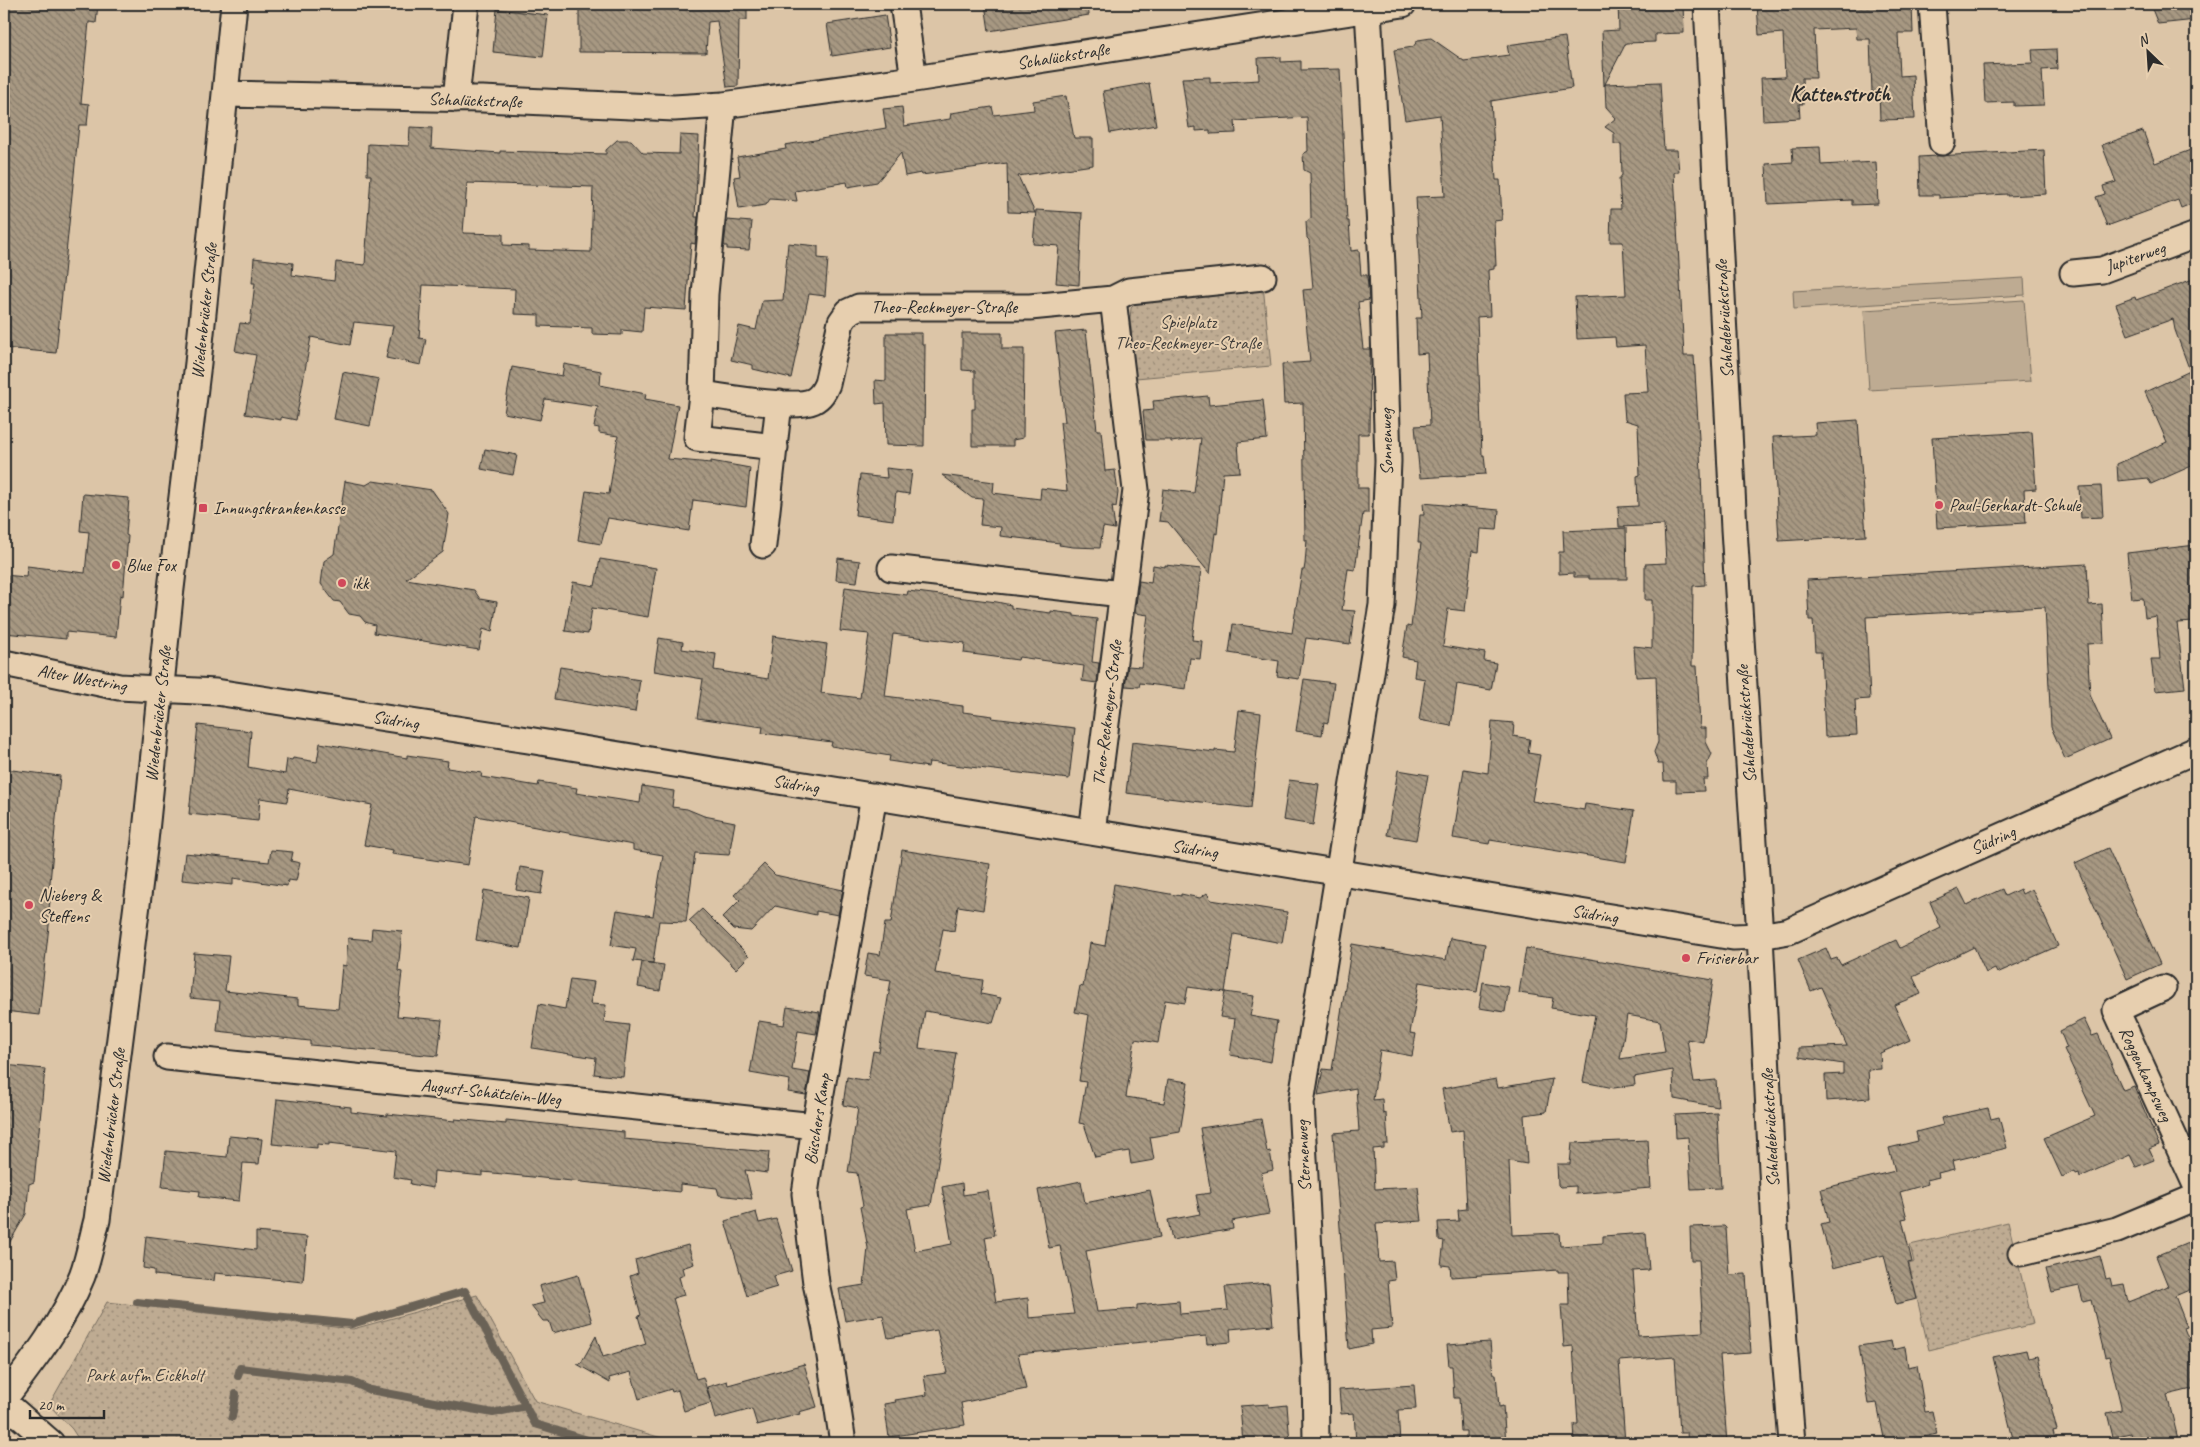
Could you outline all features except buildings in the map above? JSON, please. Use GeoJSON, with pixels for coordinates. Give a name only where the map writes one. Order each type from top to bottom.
{"type":"FeatureCollection","features":[{"type":"Feature","properties":{"kind":"street","name":"Wiedenbrücker Straße"},"geometry":{"type":"LineString","coordinates":[[4,1400],[54,1330],[82,1276],[98,1220],[140,879],[170,597],[198,363],[234,4]]}},
{"type":"Feature","properties":{"kind":"street"},"geometry":{"type":"LineString","coordinates":[[456,99],[466,4]]}},
{"type":"Feature","properties":{"kind":"street"},"geometry":{"type":"LineString","coordinates":[[903,4],[914,79]]}},
{"type":"Feature","properties":{"kind":"street","name":"Schalückstraße"},"geometry":{"type":"LineString","coordinates":[[226,94],[456,99],[674,108],[723,105],[914,79],[1403,4]]}},
{"type":"Feature","properties":{"kind":"street","name":"Schledebrückstraße"},"geometry":{"type":"LineString","coordinates":[[1707,4],[1735,548],[1760,936],[1775,1228],[1792,1443]]}},
{"type":"Feature","properties":{"kind":"street"},"geometry":{"type":"LineString","coordinates":[[1932,4],[1942,142]]}},
{"type":"Feature","properties":{"kind":"street","name":"Sonnenweg"},"geometry":{"type":"LineString","coordinates":[[1340,872],[1382,605],[1388,461],[1382,265],[1368,9]]}},
{"type":"Feature","properties":{"kind":"street"},"geometry":{"type":"LineString","coordinates":[[723,105],[705,294],[702,394],[696,438],[775,447]]}},
{"type":"Feature","properties":{"kind":"street","name":"Jupiterweg"},"geometry":{"type":"LineString","coordinates":[[2073,273],[2102,270],[2196,236]]}},
{"type":"Feature","properties":{"kind":"street","name":"Theo-Reckmeyer-Straße"},"geometry":{"type":"LineString","coordinates":[[702,394],[780,403],[805,404],[815,400],[824,393],[828,384],[840,322],[848,312],[859,307],[1030,307],[1113,300],[1130,291],[1262,277]]}},
{"type":"Feature","properties":{"kind":"street","name":"Theo-Reckmeyer-Straße"},"geometry":{"type":"LineString","coordinates":[[1092,832],[1136,490],[1113,300]]}},
{"type":"Feature","properties":{"kind":"street"},"geometry":{"type":"LineString","coordinates":[[763,545],[780,403]]}},
{"type":"Feature","properties":{"kind":"street"},"geometry":{"type":"LineString","coordinates":[[891,568],[1122,594]]}},
{"type":"Feature","properties":{"kind":"street","name":"Alter Westring"},"geometry":{"type":"LineString","coordinates":[[4,664],[96,683],[161,689]]}},
{"type":"Feature","properties":{"kind":"street","name":"Südring"},"geometry":{"type":"LineString","coordinates":[[161,689],[216,692],[874,796],[1733,937],[1760,936],[1789,931],[2196,750]]}},
{"type":"Feature","properties":{"kind":"street","name":"Büschers Kamp"},"geometry":{"type":"LineString","coordinates":[[843,1443],[826,1330],[816,1283],[805,1194],[815,1126],[874,796]]}},
{"type":"Feature","properties":{"kind":"street","name":"Sternenweg"},"geometry":{"type":"LineString","coordinates":[[1316,1443],[1315,1363],[1301,1103],[1340,872]]}},
{"type":"Feature","properties":{"kind":"street","name":"Roggenkampsweg"},"geometry":{"type":"LineString","coordinates":[[2163,988],[2116,1010],[2196,1185]]}},
{"type":"Feature","properties":{"kind":"street","name":"August-Schätzlein-Weg"},"geometry":{"type":"LineString","coordinates":[[167,1057],[815,1126]]}},
{"type":"Feature","properties":{"kind":"street"},"geometry":{"type":"LineString","coordinates":[[2021,1253],[2117,1230],[2196,1198]]}},
{"type":"Feature","properties":{"kind":"street"},"geometry":{"type":"LineString","coordinates":[[4,1400],[51,1443]]}},
{"type":"Feature","properties":{"kind":"green space"},"geometry":{"type":"Polygon","coordinates":[[[2024,278],[2025,295],[1794,309],[1793,291],[2024,278]]]}},
{"type":"Feature","properties":{"kind":"green space","name":"Spielplatz Theo-Reckmeyer-Straße"},"geometry":{"type":"Polygon","coordinates":[[[1263,285],[1271,366],[1136,378],[1130,319],[1131,308],[1140,299],[1263,285]]]}},
{"type":"Feature","properties":{"kind":"green space"},"geometry":{"type":"Polygon","coordinates":[[[2024,300],[2031,381],[1869,390],[1864,310],[2024,300]]]}},
{"type":"Feature","properties":{"kind":"green space"},"geometry":{"type":"Polygon","coordinates":[[[2008,1222],[2033,1324],[1929,1350],[1909,1264],[1914,1262],[1910,1245],[2008,1222]]]}},
{"type":"Feature","properties":{"kind":"green space","name":"Park auf‘m Eickholt"},"geometry":{"type":"Polygon","coordinates":[[[477,1295],[535,1401],[679,1443],[81,1443],[72,1429],[49,1405],[107,1302],[353,1329],[477,1295]]]}},
{"type":"Feature","properties":{"kind":"waterway"},"geometry":{"type":"LineString","coordinates":[[137,1302],[352,1324],[465,1291],[535,1424],[598,1443]]}},
{"type":"Feature","properties":{"kind":"waterway"},"geometry":{"type":"LineString","coordinates":[[238,1376],[240,1368],[352,1382],[370,1390],[493,1413],[526,1406]]}},
{"type":"Feature","properties":{"kind":"waterway"},"geometry":{"type":"LineString","coordinates":[[232,1417],[236,1394]]}},
{"type":"Feature","properties":{"kind":"place","name":"Paul-Gerhardt-Schule"},"geometry":{"type":"Point","coordinates":[1939,505]}},
{"type":"Feature","properties":{"kind":"place","name":"Innungskrankenkasse"},"geometry":{"type":"Point","coordinates":[203,508]}},
{"type":"Feature","properties":{"kind":"place","name":"Blue Fox"},"geometry":{"type":"Point","coordinates":[116,565]}},
{"type":"Feature","properties":{"kind":"place","name":"ikk"},"geometry":{"type":"Point","coordinates":[342,583]}},
{"type":"Feature","properties":{"kind":"place","name":"Nieberg & Steffens"},"geometry":{"type":"Point","coordinates":[29,905]}},
{"type":"Feature","properties":{"kind":"place","name":"Frisierbar"},"geometry":{"type":"Point","coordinates":[1686,958]}},
{"type":"Feature","properties":{"kind":"district","name":"Kattenstroth"},"geometry":{"type":"Point","coordinates":[1840,94]}}]}
